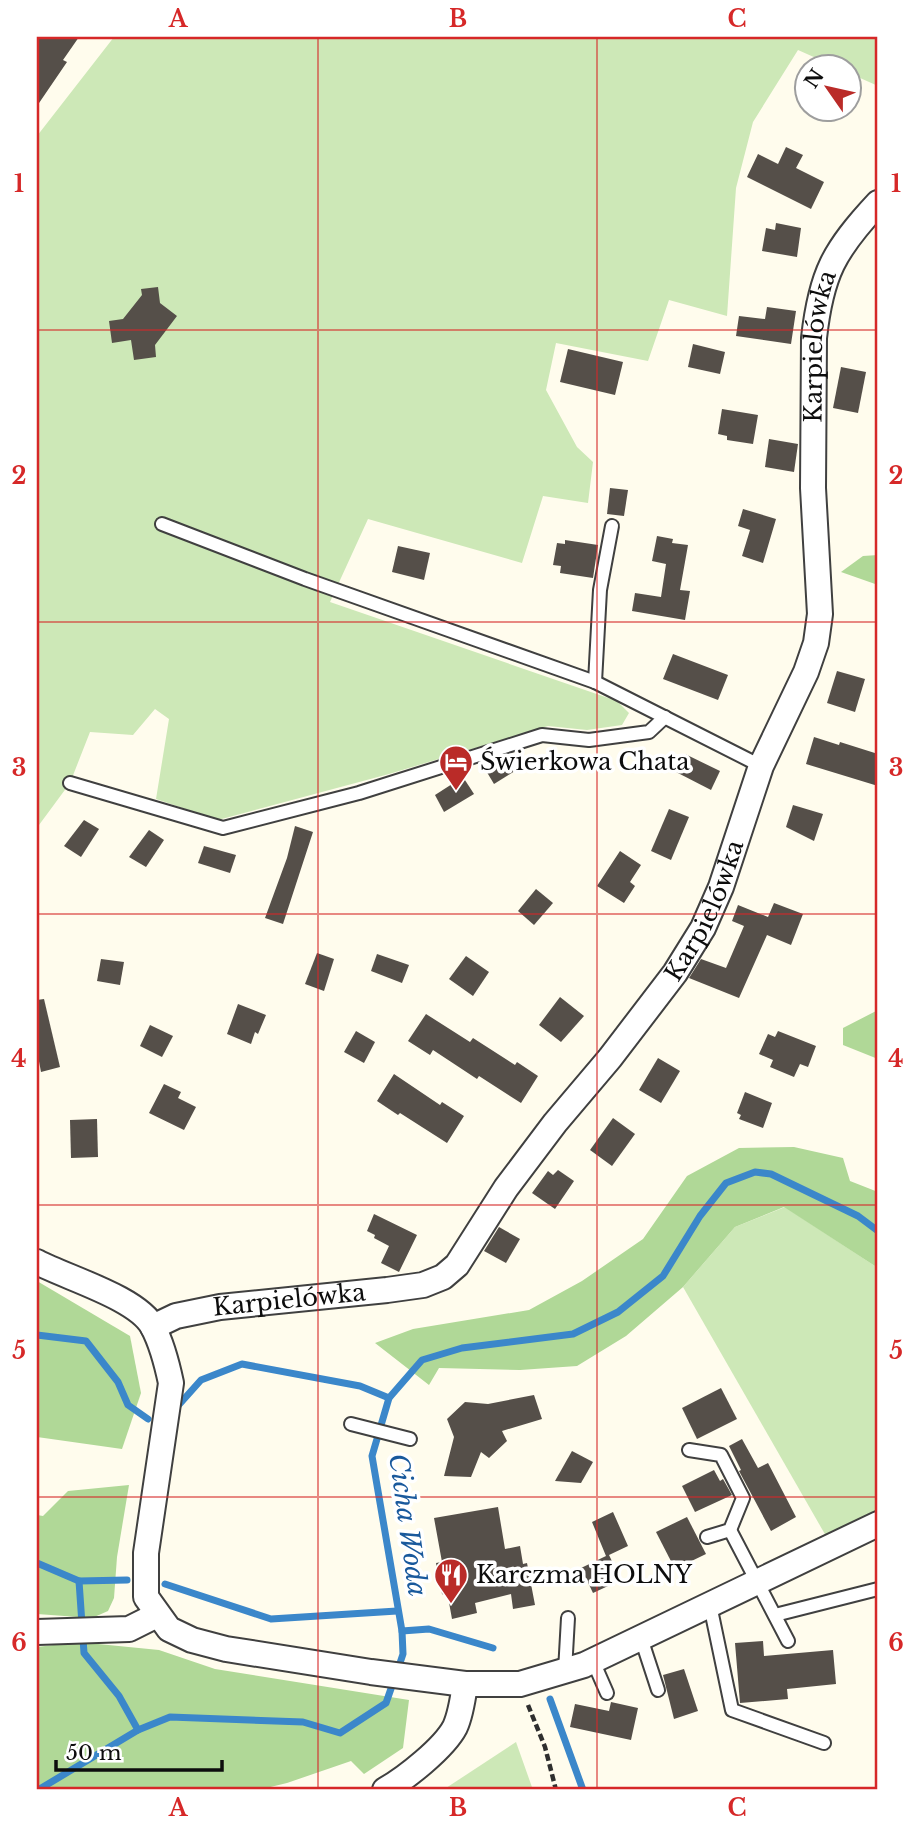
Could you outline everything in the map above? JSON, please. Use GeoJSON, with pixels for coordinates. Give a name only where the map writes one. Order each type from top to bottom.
{"type":"FeatureCollection","features":[{"type":"Feature","properties":{"kind":"street","name":"Karpielówka"},"geometry":{"type":"LineString","coordinates":[[153,1326],[176,1316],[220,1307],[423,1285],[443,1277],[457,1265],[514,1177],[675,973],[697,937],[721,887],[761,766],[806,672],[816,643],[820,614],[813,475],[814,338],[822,286],[835,255],[852,231],[878,204]]}},
{"type":"Feature","properties":{"kind":"street"},"geometry":{"type":"LineString","coordinates":[[37,1262],[132,1304],[153,1326],[165,1357],[171,1383],[146,1553],[146,1597],[169,1629],[192,1640],[415,1678],[494,1686],[520,1684],[593,1661],[878,1524]]}},
{"type":"Feature","properties":{"kind":"street"},"geometry":{"type":"LineString","coordinates":[[37,1632],[129,1629],[157,1615]]}},
{"type":"Feature","properties":{"kind":"street"},"geometry":{"type":"LineString","coordinates":[[385,1790],[434,1751],[452,1732],[460,1713],[465,1684]]}},
{"type":"Feature","properties":{"kind":"lane"},"geometry":{"type":"LineString","coordinates":[[162,524],[304,579],[595,682],[761,766]]}},
{"type":"Feature","properties":{"kind":"lane"},"geometry":{"type":"LineString","coordinates":[[595,682],[600,590],[612,526]]}},
{"type":"Feature","properties":{"kind":"lane"},"geometry":{"type":"LineString","coordinates":[[70,783],[223,828],[359,793],[542,735],[589,740],[649,732],[665,717]]}},
{"type":"Feature","properties":{"kind":"lane"},"geometry":{"type":"LineString","coordinates":[[365,1429],[351,1424],[404,1437]]}},
{"type":"Feature","properties":{"kind":"lane"},"geometry":{"type":"LineString","coordinates":[[689,1450],[721,1455],[743,1498],[730,1530],[789,1641]]}},
{"type":"Feature","properties":{"kind":"lane"},"geometry":{"type":"LineString","coordinates":[[707,1537],[730,1530]]}},
{"type":"Feature","properties":{"kind":"lane"},"geometry":{"type":"LineString","coordinates":[[775,1615],[878,1589]]}},
{"type":"Feature","properties":{"kind":"lane"},"geometry":{"type":"LineString","coordinates":[[710,1605],[732,1710],[824,1743]]}},
{"type":"Feature","properties":{"kind":"lane"},"geometry":{"type":"LineString","coordinates":[[565,1671],[568,1618]]}},
{"type":"Feature","properties":{"kind":"lane"},"geometry":{"type":"LineString","coordinates":[[641,1638],[658,1689]]}},
{"type":"Feature","properties":{"kind":"lane"},"geometry":{"type":"LineString","coordinates":[[593,1661],[607,1693]]}},
{"type":"Feature","properties":{"kind":"path"},"geometry":{"type":"LineString","coordinates":[[520,1684],[545,1747],[556,1790]]}},
{"type":"Feature","properties":{"kind":"green space"},"geometry":{"type":"Polygon","coordinates":[[[114,37],[878,37],[878,86],[862,79],[862,52],[798,50],[792,52],[792,60],[753,122],[736,188],[727,316],[669,300],[648,361],[556,343],[546,390],[577,447],[593,462],[588,503],[543,496],[522,563],[368,519],[330,602],[617,701],[629,713],[622,725],[587,730],[548,726],[389,774],[218,820],[156,799],[169,719],[155,709],[133,735],[90,732],[70,783],[39,825],[37,824],[37,136],[114,37]]]}},
{"type":"Feature","properties":{"kind":"green space"},"geometry":{"type":"Polygon","coordinates":[[[878,555],[878,585],[841,572],[863,556],[878,555]]]}},
{"type":"Feature","properties":{"kind":"green space"},"geometry":{"type":"Polygon","coordinates":[[[878,1010],[878,1059],[843,1045],[843,1028],[878,1010]]]}},
{"type":"Feature","properties":{"kind":"green space"},"geometry":{"type":"Polygon","coordinates":[[[794,1147],[843,1158],[850,1181],[878,1192],[878,1268],[784,1207],[735,1227],[683,1287],[626,1336],[577,1366],[520,1370],[439,1368],[429,1385],[375,1343],[413,1329],[529,1310],[582,1281],[643,1239],[687,1176],[739,1148],[794,1147]]]}},
{"type":"Feature","properties":{"kind":"green space"},"geometry":{"type":"Polygon","coordinates":[[[785,1207],[878,1268],[878,1509],[826,1536],[683,1287],[735,1227],[785,1207]]]}},
{"type":"Feature","properties":{"kind":"green space"},"geometry":{"type":"Polygon","coordinates":[[[37,1281],[130,1336],[141,1393],[122,1449],[37,1437],[37,1281]]]}},
{"type":"Feature","properties":{"kind":"green space"},"geometry":{"type":"Polygon","coordinates":[[[129,1485],[117,1557],[114,1598],[108,1611],[92,1618],[37,1614],[37,1515],[43,1516],[68,1491],[129,1485]]]}},
{"type":"Feature","properties":{"kind":"green space"},"geometry":{"type":"Polygon","coordinates":[[[78,1642],[159,1650],[215,1669],[409,1700],[403,1748],[364,1774],[351,1761],[258,1790],[37,1790],[37,1647],[78,1642]]]}},
{"type":"Feature","properties":{"kind":"green space"},"geometry":{"type":"Polygon","coordinates":[[[516,1742],[533,1790],[443,1790],[516,1742]]]}},
{"type":"Feature","properties":{"kind":"building"},"geometry":{"type":"Polygon","coordinates":[[[37,37],[79,37],[63,60],[67,62],[37,106],[37,37]]]}},
{"type":"Feature","properties":{"kind":"building"},"geometry":{"type":"Polygon","coordinates":[[[786,147],[803,155],[796,168],[824,182],[811,209],[747,177],[758,154],[778,164],[786,147]]]}},
{"type":"Feature","properties":{"kind":"building"},"geometry":{"type":"Polygon","coordinates":[[[776,223],[801,228],[797,257],[762,251],[766,228],[775,230],[776,223]]]}},
{"type":"Feature","properties":{"kind":"building"},"geometry":{"type":"Polygon","coordinates":[[[158,287],[160,303],[177,316],[155,345],[156,357],[134,360],[131,340],[112,343],[109,321],[123,319],[142,295],[141,289],[158,287]]]}},
{"type":"Feature","properties":{"kind":"building"},"geometry":{"type":"Polygon","coordinates":[[[767,307],[796,311],[791,344],[736,336],[739,316],[765,319],[767,307]]]}},
{"type":"Feature","properties":{"kind":"building"},"geometry":{"type":"Polygon","coordinates":[[[693,344],[725,352],[720,374],[688,367],[693,344]]]}},
{"type":"Feature","properties":{"kind":"building"},"geometry":{"type":"Polygon","coordinates":[[[568,349],[623,362],[615,395],[560,382],[568,349]]]}},
{"type":"Feature","properties":{"kind":"building"},"geometry":{"type":"Polygon","coordinates":[[[841,367],[866,372],[858,413],[833,408],[841,367]]]}},
{"type":"Feature","properties":{"kind":"building"},"geometry":{"type":"Polygon","coordinates":[[[722,409],[758,415],[753,444],[727,440],[727,436],[718,434],[722,409]]]}},
{"type":"Feature","properties":{"kind":"building"},"geometry":{"type":"Polygon","coordinates":[[[769,439],[798,444],[794,472],[765,467],[769,439]]]}},
{"type":"Feature","properties":{"kind":"building"},"geometry":{"type":"Polygon","coordinates":[[[610,488],[628,490],[624,516],[607,514],[610,488]]]}},
{"type":"Feature","properties":{"kind":"building"},"geometry":{"type":"Polygon","coordinates":[[[743,509],[776,519],[763,563],[742,556],[750,530],[738,526],[743,509]]]}},
{"type":"Feature","properties":{"kind":"building"},"geometry":{"type":"Polygon","coordinates":[[[657,536],[673,539],[672,543],[688,545],[680,590],[690,591],[685,620],[632,611],[635,593],[661,597],[666,564],[652,561],[657,536]]]}},
{"type":"Feature","properties":{"kind":"building"},"geometry":{"type":"Polygon","coordinates":[[[565,540],[598,545],[593,578],[560,573],[561,566],[553,565],[557,543],[565,544],[565,540]]]}},
{"type":"Feature","properties":{"kind":"building"},"geometry":{"type":"Polygon","coordinates":[[[398,546],[430,553],[424,580],[392,572],[398,546]]]}},
{"type":"Feature","properties":{"kind":"building"},"geometry":{"type":"Polygon","coordinates":[[[673,654],[728,675],[718,700],[663,679],[673,654]]]}},
{"type":"Feature","properties":{"kind":"building"},"geometry":{"type":"Polygon","coordinates":[[[837,671],[865,679],[855,712],[827,703],[837,671]]]}},
{"type":"Feature","properties":{"kind":"building"},"geometry":{"type":"Polygon","coordinates":[[[814,737],[878,754],[878,786],[806,764],[814,737]]]}},
{"type":"Feature","properties":{"kind":"building"},"geometry":{"type":"Polygon","coordinates":[[[685,754],[720,771],[711,790],[676,772],[685,754]]]}},
{"type":"Feature","properties":{"kind":"building"},"geometry":{"type":"Polygon","coordinates":[[[507,756],[515,771],[494,784],[485,769],[507,756]]]}},
{"type":"Feature","properties":{"kind":"building","name":"Świerkowa Chata"},"geometry":{"type":"Polygon","coordinates":[[[463,777],[474,794],[444,812],[435,795],[463,777]]]}},
{"type":"Feature","properties":{"kind":"building"},"geometry":{"type":"Polygon","coordinates":[[[793,805],[823,814],[814,841],[786,827],[793,805]]]}},
{"type":"Feature","properties":{"kind":"building"},"geometry":{"type":"Polygon","coordinates":[[[669,809],[689,817],[671,860],[651,851],[669,809]]]}},
{"type":"Feature","properties":{"kind":"building"},"geometry":{"type":"Polygon","coordinates":[[[84,820],[99,829],[81,857],[64,846],[84,820]]]}},
{"type":"Feature","properties":{"kind":"building"},"geometry":{"type":"Polygon","coordinates":[[[295,826],[313,832],[283,924],[265,918],[287,858],[295,826]]]}},
{"type":"Feature","properties":{"kind":"building"},"geometry":{"type":"Polygon","coordinates":[[[149,830],[164,840],[146,867],[129,857],[149,830]]]}},
{"type":"Feature","properties":{"kind":"building"},"geometry":{"type":"Polygon","coordinates":[[[204,846],[236,855],[230,873],[198,863],[204,846]]]}},
{"type":"Feature","properties":{"kind":"building"},"geometry":{"type":"Polygon","coordinates":[[[620,851],[641,865],[630,882],[635,886],[624,903],[597,886],[620,851]]]}},
{"type":"Feature","properties":{"kind":"building"},"geometry":{"type":"Polygon","coordinates":[[[536,889],[553,903],[534,925],[518,911],[536,889]]]}},
{"type":"Feature","properties":{"kind":"building"},"geometry":{"type":"Polygon","coordinates":[[[774,903],[803,914],[791,945],[767,935],[739,998],[689,978],[701,959],[726,968],[744,926],[732,921],[738,905],[768,917],[774,903]]]}},
{"type":"Feature","properties":{"kind":"building"},"geometry":{"type":"Polygon","coordinates":[[[317,953],[334,959],[324,991],[305,984],[317,953]]]}},
{"type":"Feature","properties":{"kind":"building"},"geometry":{"type":"Polygon","coordinates":[[[377,954],[409,965],[402,983],[371,971],[377,954]]]}},
{"type":"Feature","properties":{"kind":"building"},"geometry":{"type":"Polygon","coordinates":[[[466,956],[489,972],[473,996],[449,979],[466,956]]]}},
{"type":"Feature","properties":{"kind":"building"},"geometry":{"type":"Polygon","coordinates":[[[101,959],[124,962],[120,985],[97,981],[101,959]]]}},
{"type":"Feature","properties":{"kind":"building"},"geometry":{"type":"Polygon","coordinates":[[[560,997],[584,1016],[561,1042],[539,1025],[560,997]]]}},
{"type":"Feature","properties":{"kind":"building"},"geometry":{"type":"Polygon","coordinates":[[[44,999],[60,1067],[41,1072],[37,1051],[37,1000],[44,999]]]}},
{"type":"Feature","properties":{"kind":"building"},"geometry":{"type":"Polygon","coordinates":[[[238,1004],[266,1015],[251,1044],[227,1034],[238,1004]]]}},
{"type":"Feature","properties":{"kind":"building"},"geometry":{"type":"Polygon","coordinates":[[[426,1014],[470,1042],[473,1038],[515,1065],[517,1062],[538,1076],[521,1103],[479,1076],[477,1079],[433,1050],[430,1055],[408,1041],[426,1014]]]}},
{"type":"Feature","properties":{"kind":"building"},"geometry":{"type":"Polygon","coordinates":[[[150,1025],[173,1036],[162,1057],[140,1046],[150,1025]]]}},
{"type":"Feature","properties":{"kind":"building"},"geometry":{"type":"Polygon","coordinates":[[[356,1031],[375,1042],[364,1063],[344,1052],[356,1031]]]}},
{"type":"Feature","properties":{"kind":"building"},"geometry":{"type":"Polygon","coordinates":[[[778,1031],[816,1046],[808,1067],[800,1064],[794,1077],[770,1067],[773,1060],[759,1054],[768,1034],[775,1037],[778,1031]]]}},
{"type":"Feature","properties":{"kind":"building"},"geometry":{"type":"Polygon","coordinates":[[[658,1058],[680,1071],[661,1103],[639,1090],[658,1058]]]}},
{"type":"Feature","properties":{"kind":"building"},"geometry":{"type":"Polygon","coordinates":[[[394,1074],[440,1105],[442,1102],[464,1116],[447,1143],[377,1101],[394,1074]]]}},
{"type":"Feature","properties":{"kind":"building"},"geometry":{"type":"Polygon","coordinates":[[[164,1084],[181,1092],[178,1098],[196,1107],[184,1130],[149,1113],[164,1084]]]}},
{"type":"Feature","properties":{"kind":"building"},"geometry":{"type":"Polygon","coordinates":[[[745,1092],[772,1103],[763,1128],[739,1119],[741,1115],[737,1113],[745,1092]]]}},
{"type":"Feature","properties":{"kind":"building"},"geometry":{"type":"Polygon","coordinates":[[[613,1118],[635,1134],[612,1166],[590,1150],[613,1118]]]}},
{"type":"Feature","properties":{"kind":"building"},"geometry":{"type":"Polygon","coordinates":[[[97,1119],[98,1157],[71,1158],[70,1120],[97,1119]]]}},
{"type":"Feature","properties":{"kind":"building"},"geometry":{"type":"Polygon","coordinates":[[[558,1170],[574,1181],[555,1209],[532,1193],[548,1171],[553,1175],[558,1170]]]}},
{"type":"Feature","properties":{"kind":"building"},"geometry":{"type":"Polygon","coordinates":[[[374,1214],[417,1235],[399,1272],[381,1263],[389,1246],[367,1231],[374,1214]]]}},
{"type":"Feature","properties":{"kind":"building"},"geometry":{"type":"Polygon","coordinates":[[[499,1227],[520,1239],[506,1263],[484,1251],[499,1227]]]}},
{"type":"Feature","properties":{"kind":"building"},"geometry":{"type":"Polygon","coordinates":[[[721,1388],[737,1419],[697,1439],[682,1408],[721,1388]]]}},
{"type":"Feature","properties":{"kind":"building"},"geometry":{"type":"Polygon","coordinates":[[[534,1395],[542,1419],[502,1431],[507,1441],[489,1458],[481,1452],[471,1477],[444,1476],[454,1437],[447,1419],[465,1402],[488,1404],[534,1395]]]}},
{"type":"Feature","properties":{"kind":"building"},"geometry":{"type":"Polygon","coordinates":[[[742,1439],[758,1468],[768,1463],[796,1517],[771,1531],[739,1471],[741,1470],[729,1446],[742,1439]]]}},
{"type":"Feature","properties":{"kind":"building"},"geometry":{"type":"Polygon","coordinates":[[[572,1451],[593,1462],[581,1483],[555,1481],[572,1451]]]}},
{"type":"Feature","properties":{"kind":"building"},"geometry":{"type":"Polygon","coordinates":[[[714,1470],[732,1495],[695,1512],[682,1486],[714,1470]]]}},
{"type":"Feature","properties":{"kind":"building"},"geometry":{"type":"Polygon","coordinates":[[[498,1507],[505,1549],[520,1546],[523,1564],[527,1563],[535,1605],[513,1609],[511,1594],[475,1603],[477,1613],[452,1619],[448,1597],[442,1594],[436,1563],[442,1562],[434,1518],[498,1507]]]}},
{"type":"Feature","properties":{"kind":"building"},"geometry":{"type":"Polygon","coordinates":[[[613,1512],[628,1546],[609,1555],[621,1580],[593,1593],[581,1568],[606,1556],[592,1522],[613,1512]]]}},
{"type":"Feature","properties":{"kind":"building"},"geometry":{"type":"Polygon","coordinates":[[[687,1517],[706,1554],[675,1569],[656,1532],[687,1517]]]}},
{"type":"Feature","properties":{"kind":"building"},"geometry":{"type":"Polygon","coordinates":[[[763,1641],[764,1656],[833,1650],[836,1684],[787,1689],[788,1699],[740,1703],[735,1643],[763,1641]]]}},
{"type":"Feature","properties":{"kind":"building"},"geometry":{"type":"Polygon","coordinates":[[[684,1669],[698,1711],[674,1719],[663,1675],[684,1669]]]}},
{"type":"Feature","properties":{"kind":"building"},"geometry":{"type":"Polygon","coordinates":[[[611,1702],[638,1708],[631,1740],[570,1727],[575,1704],[609,1711],[611,1702]]]}},
{"type":"Feature","properties":{"kind":"waterway","name":"Cicha Woda"},"geometry":{"type":"LineString","coordinates":[[398,1669],[403,1654],[402,1631],[372,1456],[389,1398],[422,1360],[462,1348],[573,1334],[618,1312],[663,1276],[700,1216],[726,1183],[755,1172],[771,1174],[858,1216],[878,1231]]}},
{"type":"Feature","properties":{"kind":"waterway"},"geometry":{"type":"LineString","coordinates":[[37,1335],[86,1341],[118,1382],[128,1405],[148,1419]]}},
{"type":"Feature","properties":{"kind":"waterway"},"geometry":{"type":"LineString","coordinates":[[176,1408],[201,1380],[242,1364],[360,1386],[389,1398]]}},
{"type":"Feature","properties":{"kind":"waterway"},"geometry":{"type":"LineString","coordinates":[[37,1563],[79,1581],[127,1580]]}},
{"type":"Feature","properties":{"kind":"waterway"},"geometry":{"type":"LineString","coordinates":[[79,1581],[84,1653],[119,1696],[138,1730]]}},
{"type":"Feature","properties":{"kind":"waterway"},"geometry":{"type":"LineString","coordinates":[[165,1584],[271,1619],[397,1611]]}},
{"type":"Feature","properties":{"kind":"waterway"},"geometry":{"type":"LineString","coordinates":[[402,1631],[429,1629],[493,1648]]}},
{"type":"Feature","properties":{"kind":"waterway","name":"Cicha Woda"},"geometry":{"type":"LineString","coordinates":[[38,1790],[138,1730],[170,1717],[303,1722],[340,1733],[386,1703],[394,1680]]}},
{"type":"Feature","properties":{"kind":"waterway"},"geometry":{"type":"LineString","coordinates":[[550,1699],[583,1790]]}},
{"type":"Feature","properties":{"kind":"place","name":"Świerkowa Chata"},"geometry":{"type":"Point","coordinates":[456,792]}},
{"type":"Feature","properties":{"kind":"place","name":"Karczma HOLNY"},"geometry":{"type":"Point","coordinates":[451,1605]}}]}
